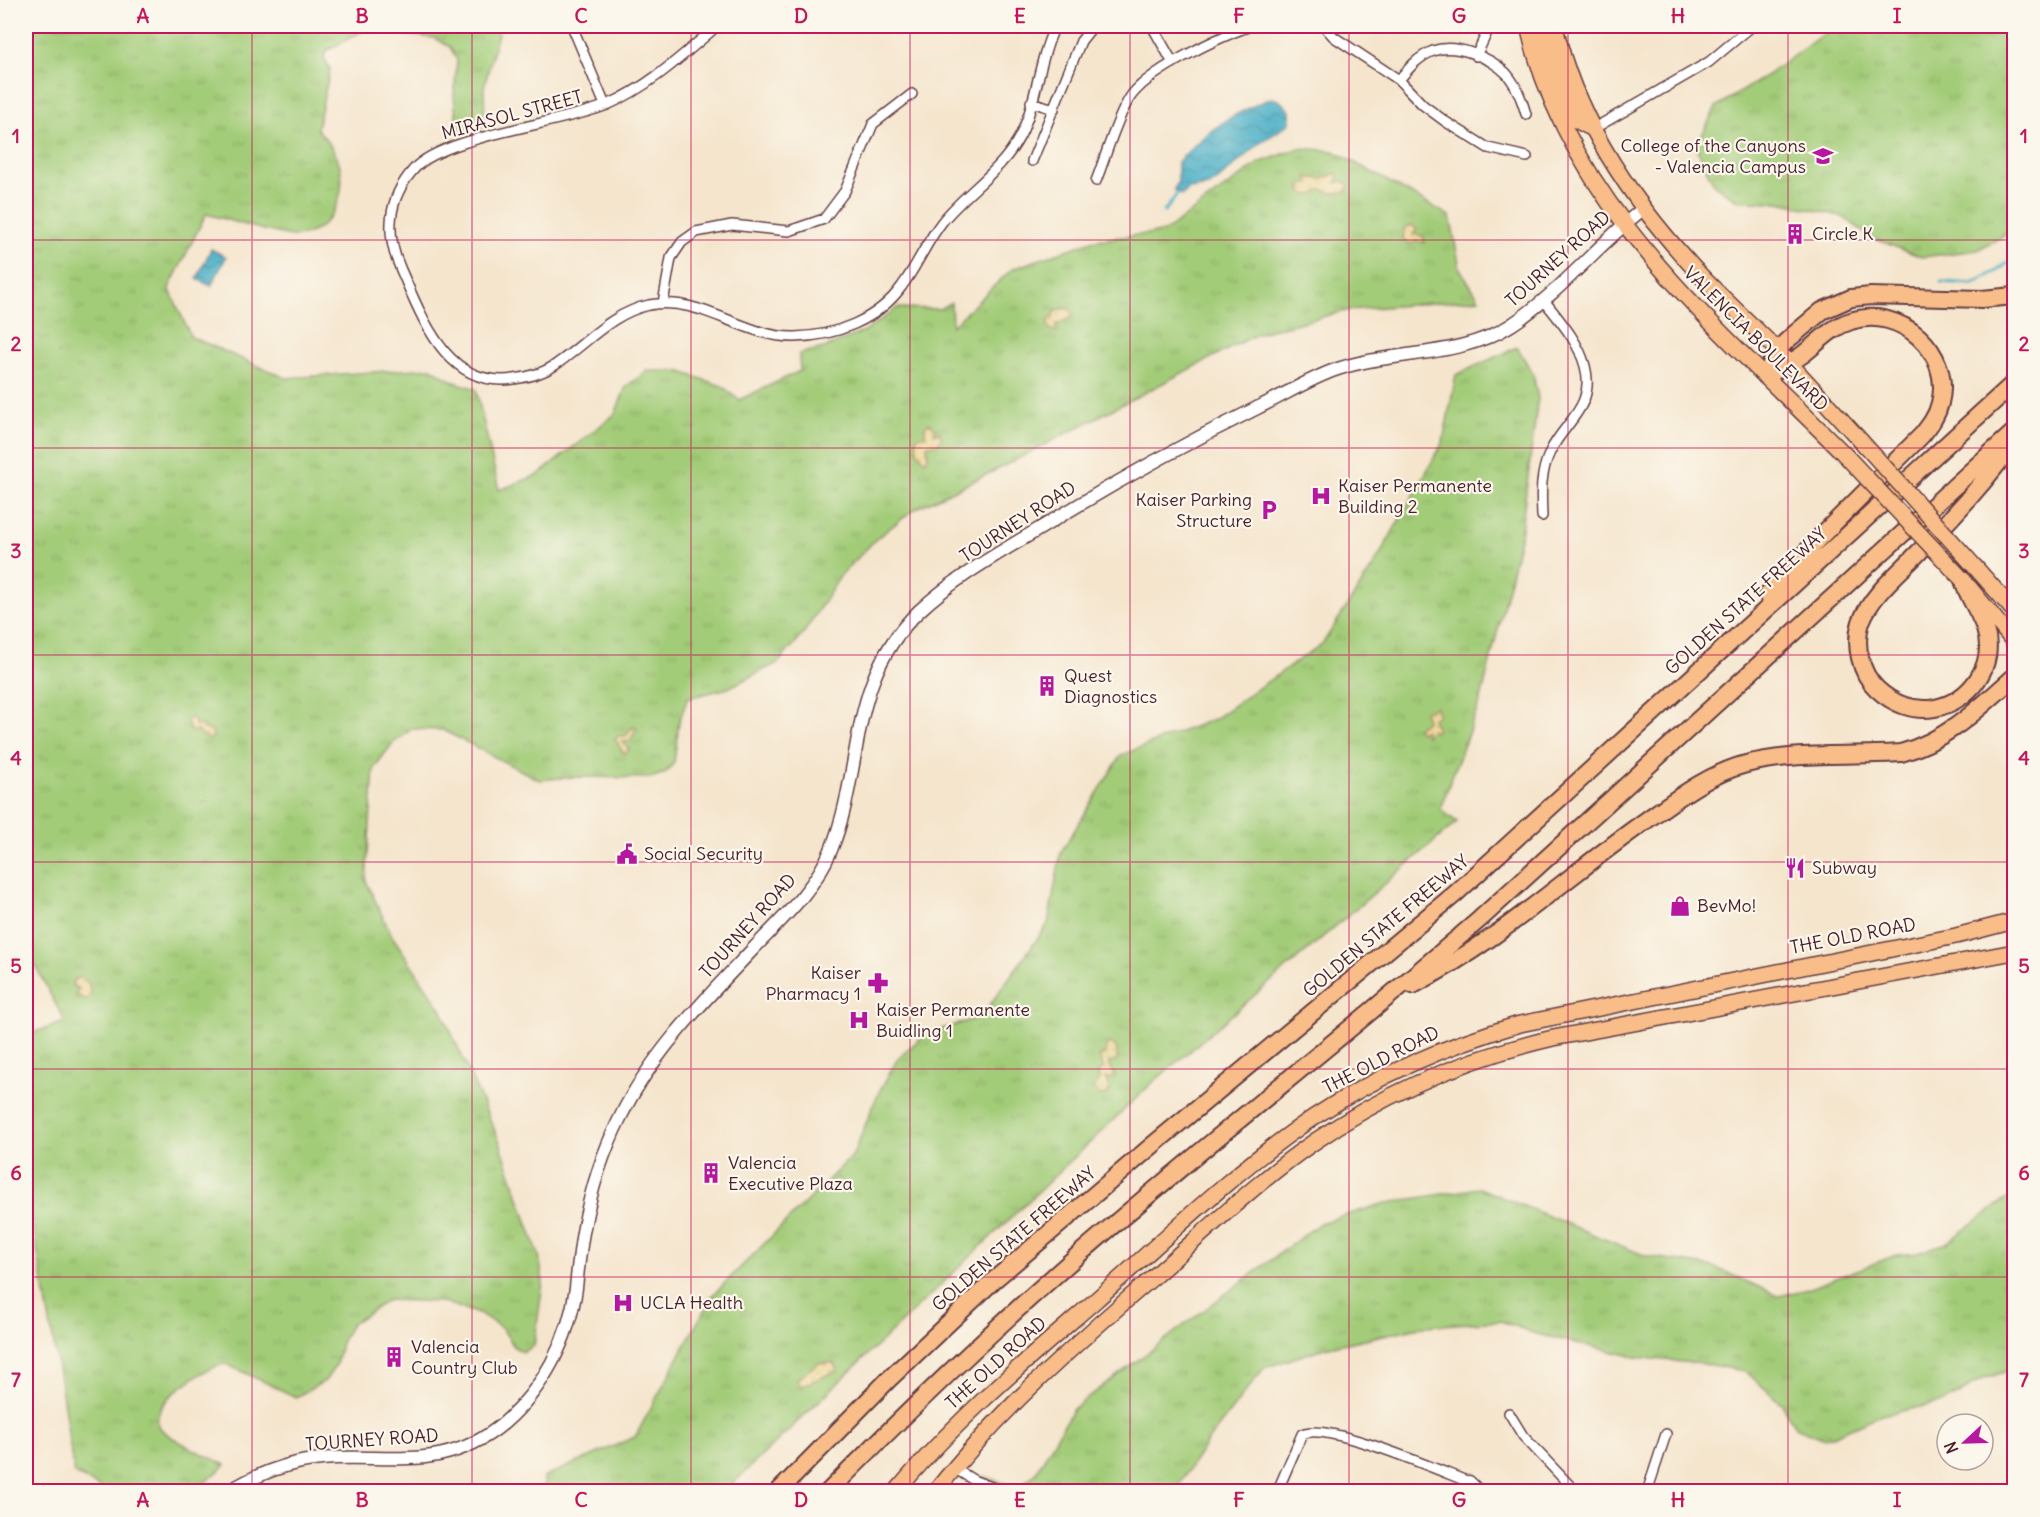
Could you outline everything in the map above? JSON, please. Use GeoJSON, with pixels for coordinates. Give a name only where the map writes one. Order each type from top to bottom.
{"type":"FeatureCollection","features":[{"type":"Feature","properties":{"kind":"highway"},"geometry":{"type":"LineString","coordinates":[[1766,376],[1777,350],[1822,311],[1851,298],[1871,296],[1982,299],[2014,296]]}},
{"type":"Feature","properties":{"kind":"highway"},"geometry":{"type":"LineString","coordinates":[[1707,663],[1819,538],[1922,435],[1933,421],[1940,403],[1942,381],[1935,357],[1923,340],[1892,320],[1872,317],[1852,321],[1827,334],[1790,364],[1766,376]]}},
{"type":"Feature","properties":{"kind":"highway","name":"GOLDEN STATE FREEWAY"},"geometry":{"type":"LineString","coordinates":[[778,1491],[888,1380],[1003,1273],[1154,1144],[1425,921],[2014,383]]}},
{"type":"Feature","properties":{"kind":"highway"},"geometry":{"type":"LineString","coordinates":[[828,1491],[966,1356],[1070,1262],[1391,996],[2014,432]]}},
{"type":"Feature","properties":{"kind":"highway"},"geometry":{"type":"LineString","coordinates":[[1963,580],[1968,599],[1987,633],[1987,658],[1983,672],[1966,693],[1945,705],[1921,709],[1895,702],[1874,686],[1861,664],[1859,634],[1862,621],[1877,597],[1987,480],[2014,441]]}},
{"type":"Feature","properties":{"kind":"highway"},"geometry":{"type":"LineString","coordinates":[[1391,996],[1453,965],[1645,821],[1713,778],[1745,764],[1770,759],[1901,753],[1920,748],[1948,734],[2014,677]]}},
{"type":"Feature","properties":{"kind":"main road","name":"VALENCIA BOULEVARD"},"geometry":{"type":"LineString","coordinates":[[1528,26],[1534,53],[1562,122],[1624,224],[1666,277],[1709,323],[1845,455],[1963,580],[2014,642]]}},
{"type":"Feature","properties":{"kind":"main road"},"geometry":{"type":"LineString","coordinates":[[1541,26],[1556,75],[1576,120],[1593,129]]}},
{"type":"Feature","properties":{"kind":"main road","name":"VALENCIA BOULEVARD"},"geometry":{"type":"LineString","coordinates":[[1555,26],[1571,81],[1593,129],[1644,208],[1706,280],[1777,350],[2014,611]]}},
{"type":"Feature","properties":{"kind":"main road","name":"THE OLD ROAD"},"geometry":{"type":"LineString","coordinates":[[896,1491],[964,1416],[1233,1180],[1313,1118],[1375,1080],[1459,1043],[1520,1024],[1944,938],[2014,921]]}},
{"type":"Feature","properties":{"kind":"main road","name":"THE OLD ROAD"},"geometry":{"type":"LineString","coordinates":[[935,1491],[1001,1417],[1058,1362],[1286,1162],[1343,1123],[1398,1092],[1479,1058],[1553,1038],[2014,952]]}},
{"type":"Feature","properties":{"kind":"street"},"geometry":{"type":"LineString","coordinates":[[572,26],[605,105]]}},
{"type":"Feature","properties":{"kind":"street","name":"MIRASOL STREET"},"geometry":{"type":"LineString","coordinates":[[663,303],[646,306],[613,319],[545,372],[506,380],[486,379],[463,369],[447,357],[433,339],[392,246],[390,220],[400,189],[416,166],[452,146],[584,114],[629,95],[661,73],[717,26]]}},
{"type":"Feature","properties":{"kind":"street"},"geometry":{"type":"LineString","coordinates":[[912,94],[873,124],[845,191],[824,219],[789,231],[732,225],[696,232],[682,242],[671,258],[663,303],[713,313],[765,333],[793,337],[841,330],[880,309],[900,289],[942,222],[1008,156],[1021,133],[1044,49],[1055,26]]}},
{"type":"Feature","properties":{"kind":"street"},"geometry":{"type":"LineString","coordinates":[[1032,161],[1081,41],[1093,26]]}},
{"type":"Feature","properties":{"kind":"street"},"geometry":{"type":"LineString","coordinates":[[1152,26],[1173,63]]}},
{"type":"Feature","properties":{"kind":"street"},"geometry":{"type":"LineString","coordinates":[[1096,181],[1128,101],[1137,88],[1173,63],[1250,26]]}},
{"type":"Feature","properties":{"kind":"street"},"geometry":{"type":"LineString","coordinates":[[1324,26],[1334,37],[1399,80],[1423,105],[1488,148],[1527,157]]}},
{"type":"Feature","properties":{"kind":"street"},"geometry":{"type":"LineString","coordinates":[[1476,56],[1490,26]]}},
{"type":"Feature","properties":{"kind":"street"},"geometry":{"type":"LineString","coordinates":[[1593,129],[1709,62],[1752,26]]}},
{"type":"Feature","properties":{"kind":"street"},"geometry":{"type":"LineString","coordinates":[[1399,80],[1416,61],[1433,51],[1457,48],[1504,71],[1517,90],[1526,114]]}},
{"type":"Feature","properties":{"kind":"street"},"geometry":{"type":"LineString","coordinates":[[1031,102],[1054,109]]}},
{"type":"Feature","properties":{"kind":"street","name":"TOURNEY ROAD"},"geometry":{"type":"LineString","coordinates":[[228,1491],[279,1468],[318,1460],[419,1459],[452,1452],[469,1445],[504,1422],[537,1386],[554,1358],[570,1316],[591,1193],[633,1091],[676,1032],[788,913],[811,885],[829,855],[847,803],[860,714],[871,686],[900,632],[921,610],[1017,542],[1113,483],[1332,371],[1372,360],[1450,349],[1477,341],[1510,326],[1544,299],[1644,208]]}},
{"type":"Feature","properties":{"kind":"street"},"geometry":{"type":"LineString","coordinates":[[1542,516],[1540,483],[1550,451],[1576,417],[1586,393],[1586,367],[1574,341],[1544,299]]}},
{"type":"Feature","properties":{"kind":"street"},"geometry":{"type":"LineString","coordinates":[[1509,1413],[1523,1436],[1576,1491]]}},
{"type":"Feature","properties":{"kind":"street"},"geometry":{"type":"LineString","coordinates":[[1277,1491],[1302,1434],[1308,1431],[1354,1439],[1470,1488]]}},
{"type":"Feature","properties":{"kind":"street"},"geometry":{"type":"LineString","coordinates":[[1647,1491],[1666,1434]]}},
{"type":"Feature","properties":{"kind":"street"},"geometry":{"type":"LineString","coordinates":[[954,1468],[975,1480],[1005,1491]]}},
{"type":"Feature","properties":{"kind":"green space","name":"Valencia Country Club"},"geometry":{"type":"Polygon","coordinates":[[[26,26],[500,26],[484,87],[485,126],[457,130],[454,94],[457,60],[450,47],[434,38],[364,30],[326,51],[324,57],[330,69],[317,129],[329,143],[340,166],[340,194],[332,214],[325,223],[307,234],[288,236],[206,214],[169,288],[191,337],[286,378],[431,368],[452,381],[476,389],[499,490],[538,475],[615,414],[626,387],[647,371],[678,371],[722,386],[739,400],[800,371],[799,354],[827,347],[867,330],[897,308],[939,309],[951,303],[952,326],[1012,269],[1095,240],[1164,232],[1259,163],[1300,148],[1334,151],[1450,216],[1460,269],[1479,299],[1349,310],[1259,333],[998,469],[915,509],[877,538],[841,575],[803,634],[778,663],[728,688],[688,698],[679,721],[674,763],[665,773],[650,778],[575,777],[539,780],[443,730],[412,729],[392,744],[374,768],[366,881],[392,936],[441,1009],[499,1140],[539,1256],[543,1282],[534,1346],[523,1352],[514,1347],[503,1329],[482,1315],[443,1302],[388,1300],[351,1324],[341,1343],[336,1365],[325,1381],[296,1397],[226,1364],[206,1371],[168,1398],[158,1419],[161,1429],[181,1443],[226,1465],[195,1491],[106,1491],[74,1473],[26,1186],[26,1035],[65,1022],[26,948],[26,26]]]}},
{"type":"Feature","properties":{"kind":"green space","name":"College of the Canyons - Valencia Campus"},"geometry":{"type":"Polygon","coordinates":[[[1834,26],[2014,26],[2014,230],[1977,250],[1922,257],[1875,239],[1841,216],[1779,202],[1739,201],[1714,185],[1696,147],[1716,107],[1769,74],[1834,26]]]}},
{"type":"Feature","properties":{"kind":"green space"},"geometry":{"type":"Polygon","coordinates":[[[1517,347],[1533,374],[1538,398],[1520,538],[1481,699],[1440,809],[1457,822],[1151,1084],[725,1491],[544,1491],[544,1477],[635,1437],[712,1296],[853,1155],[878,1094],[898,1058],[926,1034],[981,1017],[1048,924],[1061,852],[1121,755],[1214,719],[1323,643],[1374,565],[1443,442],[1456,375],[1517,347]]]}},
{"type":"Feature","properties":{"kind":"green space"},"geometry":{"type":"Polygon","coordinates":[[[1479,1188],[1646,1256],[1714,1267],[1779,1296],[1808,1289],[1896,1255],[1917,1253],[1946,1243],[2005,1200],[2014,1196],[2014,1369],[1983,1379],[1944,1402],[1881,1415],[1825,1439],[1795,1427],[1782,1404],[1745,1371],[1636,1357],[1533,1333],[1501,1321],[1425,1326],[1324,1348],[1264,1368],[1209,1439],[1175,1491],[971,1492],[983,1476],[1019,1487],[1035,1474],[1073,1409],[1320,1223],[1382,1204],[1479,1188]]]}},
{"type":"Feature","properties":{"kind":"sand"},"geometry":{"type":"Polygon","coordinates":[[[1336,173],[1337,183],[1343,181],[1349,185],[1346,192],[1331,193],[1322,189],[1309,195],[1301,191],[1303,184],[1309,184],[1308,177],[1323,179],[1336,173]]]}},
{"type":"Feature","properties":{"kind":"sand"},"geometry":{"type":"Polygon","coordinates":[[[1412,225],[1417,230],[1413,234],[1423,236],[1424,243],[1417,241],[1411,244],[1403,239],[1404,228],[1412,225]]]}},
{"type":"Feature","properties":{"kind":"sand"},"geometry":{"type":"Polygon","coordinates":[[[1064,308],[1070,309],[1074,316],[1056,325],[1057,331],[1051,330],[1048,326],[1049,319],[1053,318],[1054,312],[1064,308]]]}},
{"type":"Feature","properties":{"kind":"sand"},"geometry":{"type":"Polygon","coordinates":[[[929,423],[936,428],[934,434],[940,432],[942,437],[937,444],[927,445],[928,457],[925,461],[917,451],[916,439],[919,436],[925,436],[925,426],[929,423]]]}},
{"type":"Feature","properties":{"kind":"sand"},"geometry":{"type":"Polygon","coordinates":[[[1436,707],[1438,715],[1432,719],[1437,729],[1435,732],[1431,729],[1426,736],[1424,730],[1420,732],[1417,728],[1427,720],[1424,711],[1436,707]]]}},
{"type":"Feature","properties":{"kind":"sand"},"geometry":{"type":"Polygon","coordinates":[[[189,718],[194,719],[196,726],[202,725],[205,729],[212,731],[213,737],[208,739],[197,731],[190,731],[187,722],[189,718]]]}},
{"type":"Feature","properties":{"kind":"sand"},"geometry":{"type":"Polygon","coordinates":[[[633,726],[637,727],[630,741],[623,742],[629,749],[624,754],[615,739],[618,736],[625,736],[633,726]]]}},
{"type":"Feature","properties":{"kind":"sand"},"geometry":{"type":"Polygon","coordinates":[[[81,977],[89,984],[91,995],[85,1000],[75,994],[79,989],[72,985],[74,980],[81,977]]]}},
{"type":"Feature","properties":{"kind":"sand"},"geometry":{"type":"Polygon","coordinates":[[[1112,1043],[1117,1049],[1117,1061],[1108,1063],[1115,1075],[1114,1078],[1105,1078],[1110,1089],[1107,1094],[1098,1096],[1094,1087],[1099,1082],[1098,1072],[1104,1068],[1099,1057],[1106,1053],[1106,1045],[1112,1043]]]}},
{"type":"Feature","properties":{"kind":"sand"},"geometry":{"type":"Polygon","coordinates":[[[819,1363],[834,1363],[837,1371],[801,1386],[797,1381],[799,1377],[819,1363]]]}},
{"type":"Feature","properties":{"kind":"water"},"geometry":{"type":"Polygon","coordinates":[[[1272,98],[1280,101],[1290,111],[1290,123],[1259,144],[1208,186],[1189,189],[1182,195],[1174,190],[1178,181],[1178,162],[1199,141],[1220,124],[1272,98]]]}},
{"type":"Feature","properties":{"kind":"water"},"geometry":{"type":"Polygon","coordinates":[[[211,249],[226,257],[211,286],[197,279],[211,249]]]}},
{"type":"Feature","properties":{"kind":"waterway"},"geometry":{"type":"LineString","coordinates":[[1164,212],[1178,193]]}},
{"type":"Feature","properties":{"kind":"waterway"},"geometry":{"type":"LineString","coordinates":[[1941,282],[1972,284],[1997,271],[2014,258]]}},
{"type":"Feature","properties":{"kind":"place","name":"College of the Canyons - Valencia Campus"},"geometry":{"type":"Point","coordinates":[1823,156]}},
{"type":"Feature","properties":{"kind":"place","name":"Circle K"},"geometry":{"type":"Point","coordinates":[1795,234]}},
{"type":"Feature","properties":{"kind":"place","name":"Kaiser Permanente Building 2"},"geometry":{"type":"Point","coordinates":[1321,496]}},
{"type":"Feature","properties":{"kind":"place","name":"Kaiser Parking Structure"},"geometry":{"type":"Point","coordinates":[1269,510]}},
{"type":"Feature","properties":{"kind":"place","name":"Quest Diagnostics"},"geometry":{"type":"Point","coordinates":[1047,686]}},
{"type":"Feature","properties":{"kind":"place","name":"Social Security"},"geometry":{"type":"Point","coordinates":[627,854]}},
{"type":"Feature","properties":{"kind":"place","name":"Subway"},"geometry":{"type":"Point","coordinates":[1795,868]}},
{"type":"Feature","properties":{"kind":"place","name":"BevMo!"},"geometry":{"type":"Point","coordinates":[1680,906]}},
{"type":"Feature","properties":{"kind":"place","name":"Kaiser Pharmacy 1"},"geometry":{"type":"Point","coordinates":[878,983]}},
{"type":"Feature","properties":{"kind":"place","name":"Kaiser Permanente Buidling 1"},"geometry":{"type":"Point","coordinates":[859,1020]}},
{"type":"Feature","properties":{"kind":"place","name":"Valencia Executive Plaza"},"geometry":{"type":"Point","coordinates":[711,1173]}},
{"type":"Feature","properties":{"kind":"place","name":"UCLA Health"},"geometry":{"type":"Point","coordinates":[623,1303]}},
{"type":"Feature","properties":{"kind":"place","name":"Valencia Country Club"},"geometry":{"type":"Point","coordinates":[394,1357]}}]}
